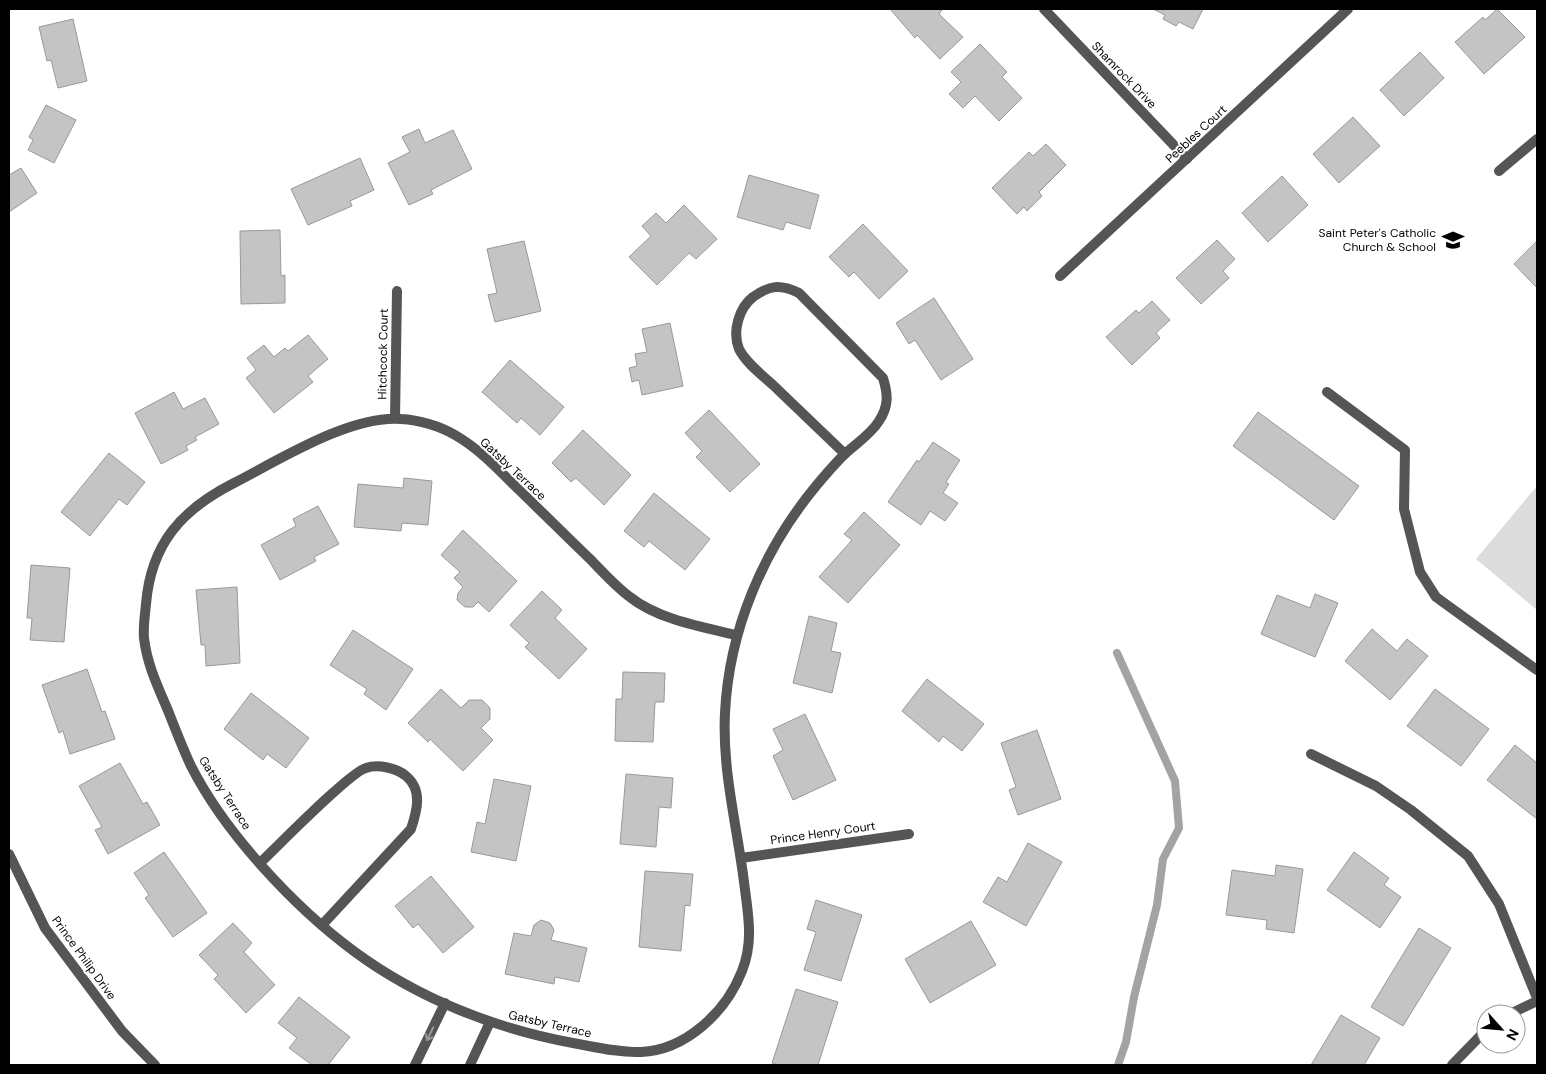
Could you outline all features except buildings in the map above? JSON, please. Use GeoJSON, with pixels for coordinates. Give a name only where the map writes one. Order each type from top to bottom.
{"type":"FeatureCollection","features":[{"type":"Feature","properties":{"kind":"street","name":"Shamrock Drive"},"geometry":{"type":"LineString","coordinates":[[1044,9],[1187,159]]}},
{"type":"Feature","properties":{"kind":"street","name":"Peebles Court"},"geometry":{"type":"LineString","coordinates":[[1060,276],[1348,9]]}},
{"type":"Feature","properties":{"kind":"street"},"geometry":{"type":"LineString","coordinates":[[1499,171],[1537,139]]}},
{"type":"Feature","properties":{"kind":"street","name":"Gatsby Terrace"},"geometry":{"type":"LineString","coordinates":[[736,635],[680,622],[633,601],[481,453],[452,432],[420,422],[395,418],[369,422],[333,433],[212,494],[180,519],[160,547],[148,579],[143,635],[151,672],[192,768],[229,825],[287,893],[357,954],[396,978],[445,1003],[490,1022],[565,1042],[637,1052],[670,1046],[687,1036],[718,1011],[735,988],[745,966],[751,945],[751,931],[741,858],[726,765],[725,712],[736,635],[756,583],[782,533],[814,488],[845,454],[876,428],[885,412],[888,395],[883,378],[799,293],[783,286],[763,290],[747,302],[739,315],[737,332],[739,349],[754,367],[845,454]]}},
{"type":"Feature","properties":{"kind":"street","name":"Hitchcock Court"},"geometry":{"type":"LineString","coordinates":[[395,418],[397,291]]}},
{"type":"Feature","properties":{"kind":"street"},"geometry":{"type":"LineString","coordinates":[[1327,392],[1405,450],[1404,509],[1420,572],[1436,597],[1537,670]]}},
{"type":"Feature","properties":{"kind":"street"},"geometry":{"type":"LineString","coordinates":[[1311,754],[1376,786],[1411,810],[1468,856],[1499,904],[1537,999],[1526,1005]]}},
{"type":"Feature","properties":{"kind":"street"},"geometry":{"type":"LineString","coordinates":[[261,862],[342,785],[365,768],[390,768],[406,776],[417,791],[418,808],[411,829],[322,925]]}},
{"type":"Feature","properties":{"kind":"street","name":"Prince Henry Court"},"geometry":{"type":"LineString","coordinates":[[741,858],[909,834]]}},
{"type":"Feature","properties":{"kind":"street","name":"Prince Philip Drive"},"geometry":{"type":"LineString","coordinates":[[9,854],[45,928],[122,1031],[155,1065]]}},
{"type":"Feature","properties":{"kind":"street"},"geometry":{"type":"LineString","coordinates":[[415,1065],[445,1003]]}},
{"type":"Feature","properties":{"kind":"street"},"geometry":{"type":"LineString","coordinates":[[470,1065],[490,1022]]}},
{"type":"Feature","properties":{"kind":"street"},"geometry":{"type":"LineString","coordinates":[[1452,1065],[1476,1040]]}},
{"type":"Feature","properties":{"kind":"shaded area"},"geometry":{"type":"Polygon","coordinates":[[[1537,486],[1537,610],[1476,559],[1537,486]]]}},
{"type":"Feature","properties":{"kind":"waterway"},"geometry":{"type":"LineString","coordinates":[[1117,653],[1175,781],[1179,828],[1163,859],[1157,905],[1134,997],[1126,1042],[1118,1065]]}},
{"type":"Feature","properties":{"kind":"place","name":"Saint Peter's Catholic Church & School"},"geometry":{"type":"Point","coordinates":[1453,240]}}]}
